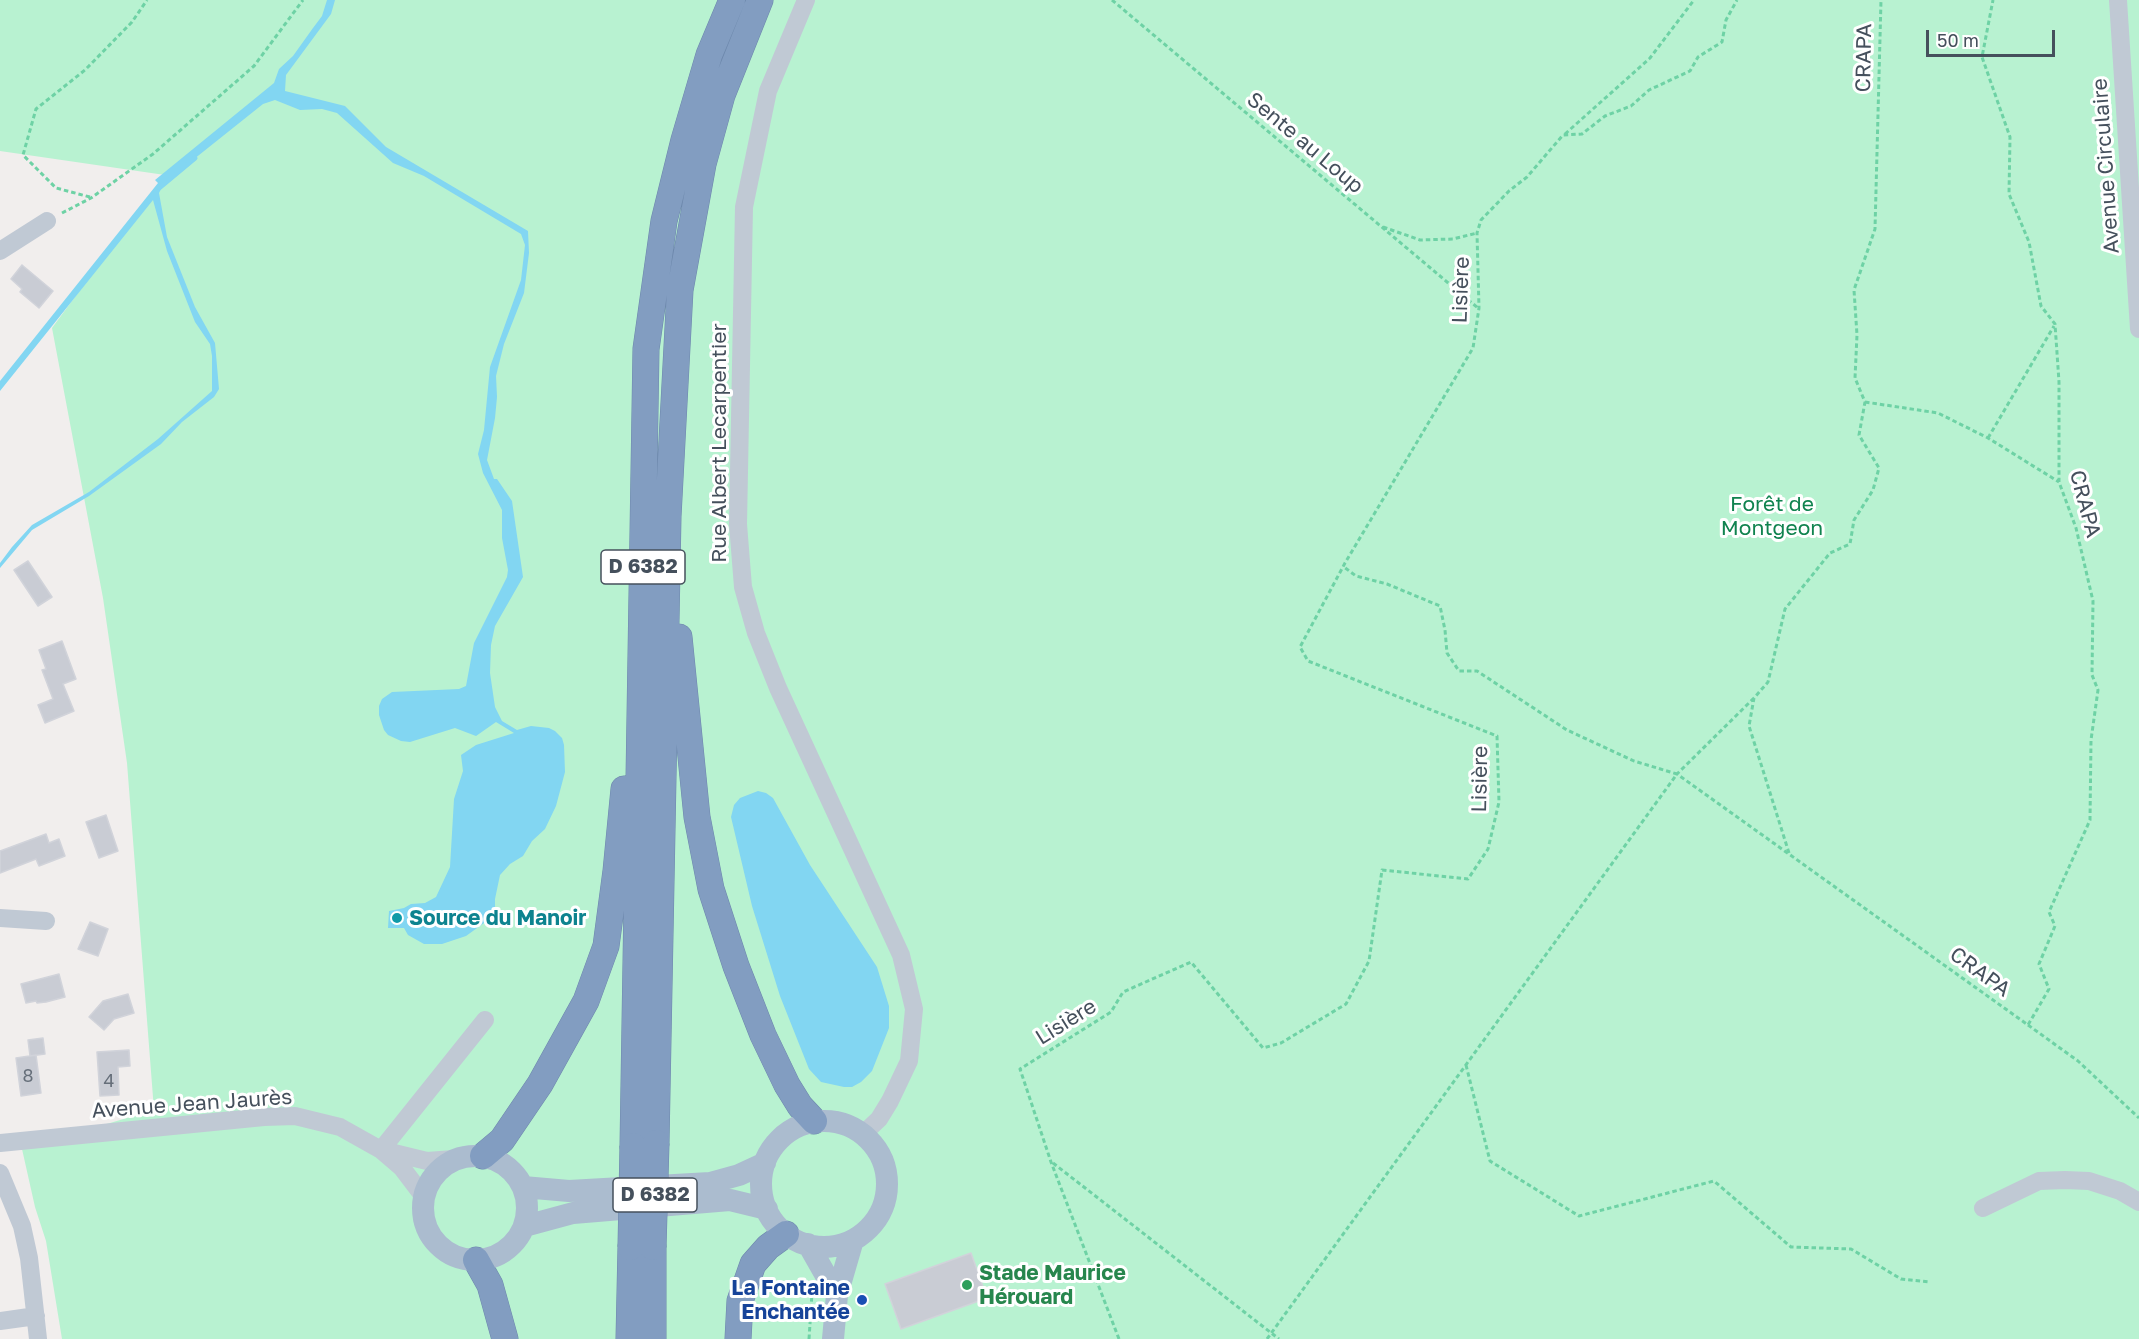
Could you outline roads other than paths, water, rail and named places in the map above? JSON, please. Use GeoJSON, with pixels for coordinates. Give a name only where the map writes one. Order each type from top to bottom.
{"type":"FeatureCollection","features":[{"type":"Feature","properties":{"kind":"highway","name":"D 6382"},"geometry":{"type":"LineString","coordinates":[[644,1144],[643,564],[646,349],[664,221],[684,140],[709,55],[732,0]]}},
{"type":"Feature","properties":{"kind":"highway","name":"D 6382"},"geometry":{"type":"LineString","coordinates":[[629,1339],[642,1247],[668,516],[680,290],[704,164],[719,106],[760,0]]}},
{"type":"Feature","properties":{"kind":"highway"},"geometry":{"type":"LineString","coordinates":[[668,516],[697,817],[711,889],[736,966],[763,1035],[787,1085],[800,1106],[814,1121]]}},
{"type":"Feature","properties":{"kind":"highway"},"geometry":{"type":"LineString","coordinates":[[483,1156],[502,1140],[540,1084],[586,1001],[606,946],[616,871],[643,564]]}},
{"type":"Feature","properties":{"kind":"highway"},"geometry":{"type":"LineString","coordinates":[[738,1339],[740,1301],[753,1264],[768,1247],[797,1239]]}},
{"type":"Feature","properties":{"kind":"highway","name":"D 6382"},"geometry":{"type":"LineString","coordinates":[[642,1247],[654,1339]]}},
{"type":"Feature","properties":{"kind":"highway"},"geometry":{"type":"LineString","coordinates":[[476,1260],[490,1284],[505,1339]]}},
{"type":"Feature","properties":{"kind":"main road"},"geometry":{"type":"LineString","coordinates":[[797,1239],[831,1246],[853,1240],[870,1227],[881,1210],[887,1190],[885,1169],[877,1150],[863,1134],[848,1125],[831,1121],[814,1121],[798,1126],[784,1135],[772,1148],[761,1178],[762,1194],[775,1223],[797,1239],[837,1295]]}},
{"type":"Feature","properties":{"kind":"main road"},"geometry":{"type":"LineString","coordinates":[[468,1155],[483,1156],[500,1161],[514,1172],[523,1187],[528,1213],[525,1226],[517,1240],[506,1251],[491,1258],[476,1260],[450,1254],[439,1246],[431,1235],[422,1209],[430,1181],[440,1168],[468,1155]]}},
{"type":"Feature","properties":{"kind":"main road"},"geometry":{"type":"LineString","coordinates":[[523,1187],[569,1191],[710,1183],[739,1175],[765,1162]]}},
{"type":"Feature","properties":{"kind":"main road"},"geometry":{"type":"LineString","coordinates":[[525,1226],[573,1213],[730,1200],[767,1209]]}},
{"type":"Feature","properties":{"kind":"main road"},"geometry":{"type":"LineString","coordinates":[[833,1339],[837,1295],[853,1240]]}},
{"type":"Feature","properties":{"kind":"street","name":"Rue Albert Lecarpentier"},"geometry":{"type":"LineString","coordinates":[[806,0],[768,91],[744,207],[738,524],[743,587],[756,633],[778,688],[901,955],[914,1009],[909,1061],[885,1110],[863,1134]]}},
{"type":"Feature","properties":{"kind":"street","name":"Avenue Circulaire"},"geometry":{"type":"LineString","coordinates":[[2118,0],[2139,329]]}},
{"type":"Feature","properties":{"kind":"street"},"geometry":{"type":"LineString","coordinates":[[0,251],[47,221]]}},
{"type":"Feature","properties":{"kind":"street"},"geometry":{"type":"LineString","coordinates":[[0,918],[46,921]]}},
{"type":"Feature","properties":{"kind":"street"},"geometry":{"type":"LineString","coordinates":[[381,1150],[485,1020]]}},
{"type":"Feature","properties":{"kind":"street","name":"Avenue Jean Jaurès"},"geometry":{"type":"LineString","coordinates":[[0,1143],[264,1117],[295,1116],[340,1127],[381,1150],[402,1168],[424,1197]]}},
{"type":"Feature","properties":{"kind":"street","name":"Avenue Jean Jaurès"},"geometry":{"type":"LineString","coordinates":[[381,1150],[427,1161],[454,1160]]}},
{"type":"Feature","properties":{"kind":"street"},"geometry":{"type":"LineString","coordinates":[[0,1173],[22,1226],[29,1258],[38,1339]]}},
{"type":"Feature","properties":{"kind":"street"},"geometry":{"type":"LineString","coordinates":[[1983,1208],[2039,1181],[2089,1181],[2120,1191],[2139,1202]]}},
{"type":"Feature","properties":{"kind":"street"},"geometry":{"type":"LineString","coordinates":[[0,1321],[36,1316]]}},
{"type":"Feature","properties":{"kind":"water"},"geometry":{"type":"Polygon","coordinates":[[[327,0],[335,0],[331,14],[286,75],[285,91],[345,106],[386,147],[528,231],[529,253],[524,293],[504,344],[496,376],[495,418],[487,460],[494,479],[497,479],[512,501],[523,577],[495,626],[491,645],[490,673],[495,707],[502,721],[517,730],[531,726],[555,731],[562,738],[564,745],[565,772],[556,806],[545,829],[532,841],[523,856],[510,864],[500,875],[495,908],[491,918],[466,936],[442,944],[424,944],[408,935],[404,928],[388,928],[389,911],[411,904],[425,903],[436,897],[450,867],[454,799],[463,771],[461,755],[476,745],[514,733],[496,722],[476,736],[455,728],[410,742],[401,741],[388,735],[384,730],[379,715],[379,706],[382,699],[392,692],[459,689],[466,686],[474,643],[507,577],[508,570],[502,538],[502,510],[483,473],[478,454],[484,430],[490,367],[521,280],[525,245],[521,234],[424,176],[393,163],[337,113],[322,109],[300,110],[275,100],[263,104],[169,179],[159,193],[167,237],[195,307],[215,343],[219,389],[214,397],[182,422],[161,444],[89,496],[32,530],[0,568],[0,563],[32,525],[89,492],[158,439],[212,391],[210,344],[195,322],[167,251],[153,200],[0,391],[0,381],[158,183],[155,180],[274,83],[279,69],[293,56],[322,16],[327,0]]]}},
{"type":"Feature","properties":{"kind":"water"},"geometry":{"type":"Polygon","coordinates":[[[758,791],[773,798],[810,865],[877,967],[889,1006],[889,1028],[872,1071],[852,1087],[821,1082],[809,1069],[780,996],[752,906],[731,817],[734,805],[740,798],[758,791]]]}},
{"type":"Feature","properties":{"kind":"waterway"},"geometry":{"type":"LineString","coordinates":[[159,188],[195,158]]}},
{"type":"Feature","properties":{"kind":"place","name":"Source du Manoir"},"geometry":{"type":"Point","coordinates":[397,918]}},
{"type":"Feature","properties":{"kind":"place","name":"Stade Maurice Hérouard"},"geometry":{"type":"Point","coordinates":[967,1285]}},
{"type":"Feature","properties":{"kind":"place","name":"La Fontaine Enchantée"},"geometry":{"type":"Point","coordinates":[862,1300]}},
{"type":"Feature","properties":{"kind":"park label","name":"Forêt de Montgeon"},"geometry":{"type":"Point","coordinates":[1772,516]}}]}
